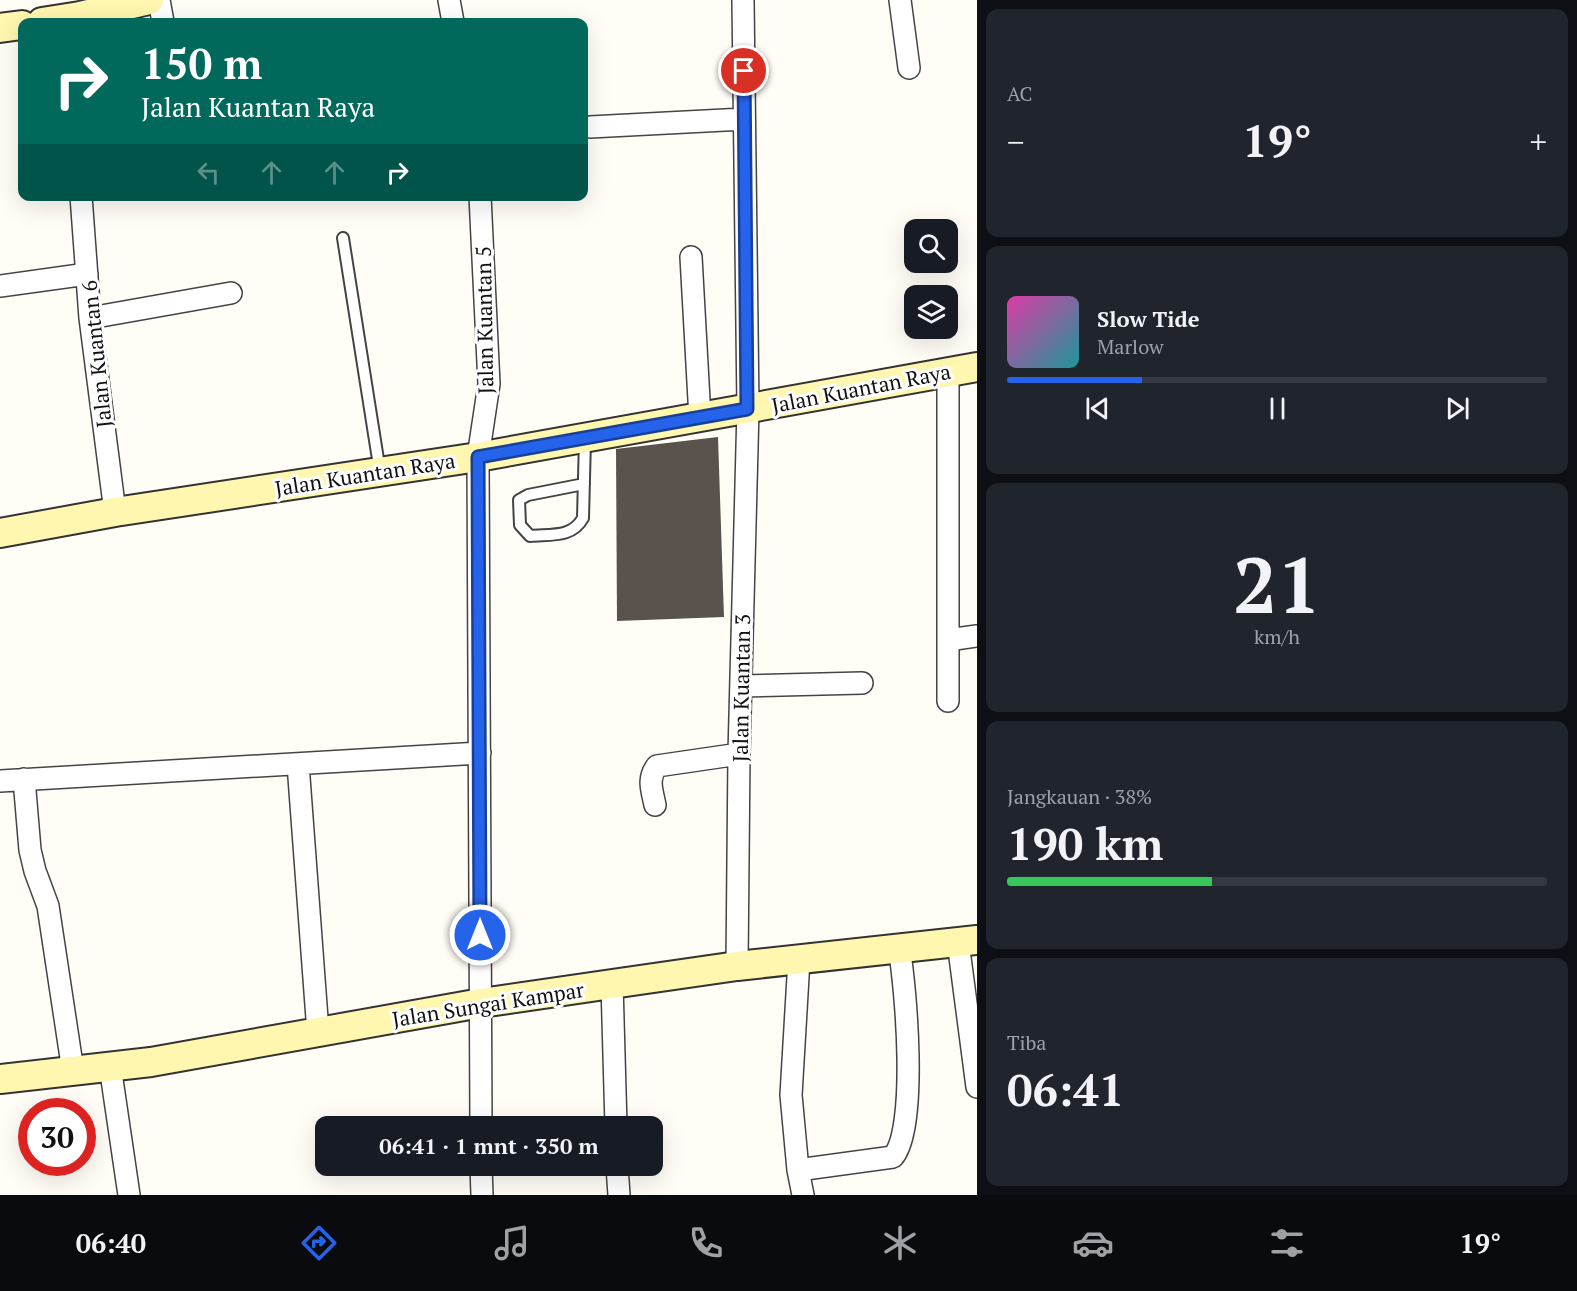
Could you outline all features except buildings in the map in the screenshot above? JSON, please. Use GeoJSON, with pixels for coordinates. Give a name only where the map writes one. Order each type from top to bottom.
{"type":"FeatureCollection","features":[{"type":"Feature","properties":{"kind":"street"},"geometry":{"type":"LineString","coordinates":[[66,16],[149,0]]}},
{"type":"Feature","properties":{"kind":"street"},"geometry":{"type":"LineString","coordinates":[[159,0],[162,18]]}},
{"type":"Feature","properties":{"kind":"street"},"geometry":{"type":"LineString","coordinates":[[450,0],[452,18]]}},
{"type":"Feature","properties":{"kind":"street","name":"Jalan Kuantan 3"},"geometry":{"type":"LineString","coordinates":[[737,966],[739,753],[747,409],[743,0]]}},
{"type":"Feature","properties":{"kind":"street"},"geometry":{"type":"LineString","coordinates":[[900,0],[909,68]]}},
{"type":"Feature","properties":{"kind":"street"},"geometry":{"type":"LineString","coordinates":[[0,28],[18,26]]}},
{"type":"Feature","properties":{"kind":"street"},"geometry":{"type":"LineString","coordinates":[[590,127],[744,118]]}},
{"type":"Feature","properties":{"kind":"street","name":"Jalan Kuantan 6"},"geometry":{"type":"LineString","coordinates":[[81,201],[90,318],[115,512]]}},
{"type":"Feature","properties":{"kind":"street","name":"Jalan Kuantan 5"},"geometry":{"type":"LineString","coordinates":[[480,201],[489,384],[478,457],[481,1116]]}},
{"type":"Feature","properties":{"kind":"street"},"geometry":{"type":"LineString","coordinates":[[691,256],[700,418]]}},
{"type":"Feature","properties":{"kind":"street"},"geometry":{"type":"LineString","coordinates":[[0,286],[87,274]]}},
{"type":"Feature","properties":{"kind":"street"},"geometry":{"type":"LineString","coordinates":[[90,318],[231,293]]}},
{"type":"Feature","properties":{"kind":"street","name":"Jalan Kuantan Raya"},"geometry":{"type":"LineString","coordinates":[[0,533],[115,512],[478,457],[977,367]]}},
{"type":"Feature","properties":{"kind":"street"},"geometry":{"type":"LineString","coordinates":[[948,372],[948,701]]}},
{"type":"Feature","properties":{"kind":"street"},"geometry":{"type":"LineString","coordinates":[[948,640],[977,636]]}},
{"type":"Feature","properties":{"kind":"street"},"geometry":{"type":"LineString","coordinates":[[741,686],[862,683]]}},
{"type":"Feature","properties":{"kind":"street"},"geometry":{"type":"LineString","coordinates":[[0,781],[480,753]]}},
{"type":"Feature","properties":{"kind":"street"},"geometry":{"type":"LineString","coordinates":[[655,805],[650,782],[657,766],[739,753]]}},
{"type":"Feature","properties":{"kind":"street"},"geometry":{"type":"LineString","coordinates":[[298,764],[318,1032]]}},
{"type":"Feature","properties":{"kind":"street"},"geometry":{"type":"LineString","coordinates":[[24,779],[30,850],[35,872],[48,906],[73,1071]]}},
{"type":"Feature","properties":{"kind":"street"},"geometry":{"type":"LineString","coordinates":[[967,941],[977,1087]]}},
{"type":"Feature","properties":{"kind":"street","name":"Jalan Sungai Kampar"},"geometry":{"type":"LineString","coordinates":[[0,1079],[151,1062],[481,1003],[737,966],[967,941]]}},
{"type":"Feature","properties":{"kind":"street"},"geometry":{"type":"LineString","coordinates":[[798,1170],[893,1157],[900,1149],[905,1121],[909,1067],[905,980],[899,948]]}},
{"type":"Feature","properties":{"kind":"street"},"geometry":{"type":"LineString","coordinates":[[799,960],[791,1095],[798,1170],[803,1195]]}},
{"type":"Feature","properties":{"kind":"street"},"geometry":{"type":"LineString","coordinates":[[612,984],[616,1116]]}},
{"type":"Feature","properties":{"kind":"street"},"geometry":{"type":"LineString","coordinates":[[110,1066],[129,1195]]}},
{"type":"Feature","properties":{"kind":"street"},"geometry":{"type":"LineString","coordinates":[[481,1176],[482,1195]]}},
{"type":"Feature","properties":{"kind":"street"},"geometry":{"type":"LineString","coordinates":[[618,1176],[619,1195]]}},
{"type":"Feature","properties":{"kind":"lane"},"geometry":{"type":"LineString","coordinates":[[343,238],[380,472]]}},
{"type":"Feature","properties":{"kind":"lane"},"geometry":{"type":"LineString","coordinates":[[584,484],[528,495],[519,500],[520,525],[530,536],[570,533],[578,527],[583,518],[584,484],[585,438]]}},
{"type":"Feature","properties":{"kind":"route"},"geometry":{"type":"LineString","coordinates":[[480,935],[478,457],[747,409],[744,71]]}}]}
